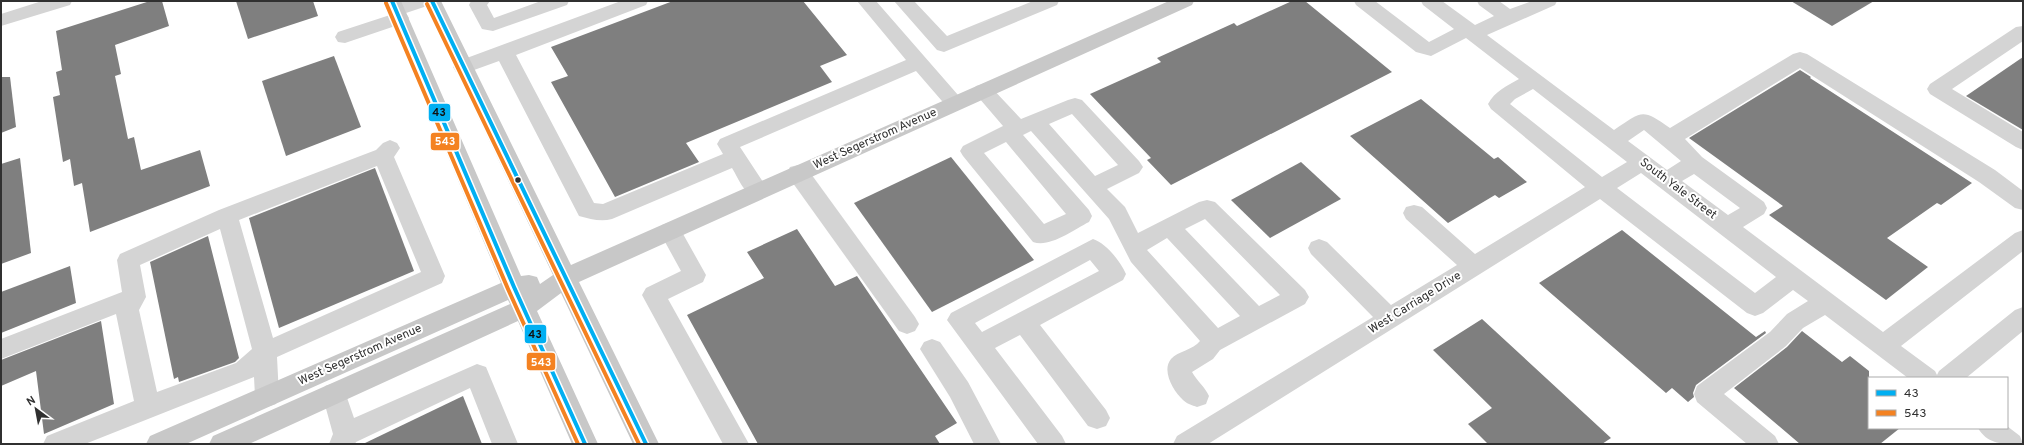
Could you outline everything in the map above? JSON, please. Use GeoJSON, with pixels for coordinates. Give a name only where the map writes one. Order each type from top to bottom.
{"type":"FeatureCollection","features":[{"type":"Feature","properties":{"kind":"main road"},"geometry":{"type":"LineString","coordinates":[[432,1],[646,444]]}},
{"type":"Feature","properties":{"kind":"main road","name":"West Segerstrom Avenue"},"geometry":{"type":"LineString","coordinates":[[159,444],[267,396],[565,278],[1184,1]]}},
{"type":"Feature","properties":{"kind":"main road"},"geometry":{"type":"LineString","coordinates":[[396,9],[519,297],[585,444]]}},
{"type":"Feature","properties":{"kind":"main road","name":"West Segerstrom Avenue"},"geometry":{"type":"LineString","coordinates":[[222,444],[334,394],[519,297]]}},
{"type":"Feature","properties":{"kind":"street"},"geometry":{"type":"LineString","coordinates":[[1,20],[63,1]]}},
{"type":"Feature","properties":{"kind":"street"},"geometry":{"type":"LineString","coordinates":[[343,32],[396,9],[423,1]]}},
{"type":"Feature","properties":{"kind":"street"},"geometry":{"type":"LineString","coordinates":[[480,1],[478,5],[489,25],[493,25],[560,1]]}},
{"type":"Feature","properties":{"kind":"street"},"geometry":{"type":"LineString","coordinates":[[464,67],[639,1]]}},
{"type":"Feature","properties":{"kind":"street"},"geometry":{"type":"LineString","coordinates":[[866,1],[955,103]]}},
{"type":"Feature","properties":{"kind":"street"},"geometry":{"type":"LineString","coordinates":[[903,1],[944,45],[1050,1]]}},
{"type":"Feature","properties":{"kind":"street"},"geometry":{"type":"LineString","coordinates":[[1363,1],[1423,47],[1431,49],[1548,1]]}},
{"type":"Feature","properties":{"kind":"street","name":"South Yale Street"},"geometry":{"type":"LineString","coordinates":[[1430,1],[1728,226],[1925,377]]}},
{"type":"Feature","properties":{"kind":"street"},"geometry":{"type":"LineString","coordinates":[[1486,1],[1508,17]]}},
{"type":"Feature","properties":{"kind":"street"},"geometry":{"type":"LineString","coordinates":[[2023,32],[1937,89],[2023,142]]}},
{"type":"Feature","properties":{"kind":"street"},"geometry":{"type":"LineString","coordinates":[[504,51],[587,210],[604,212],[735,158]]}},
{"type":"Feature","properties":{"kind":"street"},"geometry":{"type":"LineString","coordinates":[[1669,139],[1800,59],[1987,176],[2023,202]]}},
{"type":"Feature","properties":{"kind":"street"},"geometry":{"type":"LineString","coordinates":[[758,191],[727,144],[919,62]]}},
{"type":"Feature","properties":{"kind":"street"},"geometry":{"type":"LineString","coordinates":[[1534,80],[1508,94],[1498,104],[1501,108],[1601,188],[1754,306],[1794,277]]}},
{"type":"Feature","properties":{"kind":"street"},"geometry":{"type":"LineString","coordinates":[[983,91],[1021,128],[1092,187],[1117,213],[1139,256],[1211,337],[1212,343]]}},
{"type":"Feature","properties":{"kind":"street"},"geometry":{"type":"LineString","coordinates":[[1021,128],[1081,216],[1041,236],[970,151],[1021,128],[1075,105],[1132,167],[1092,187]]}},
{"type":"Feature","properties":{"kind":"street"},"geometry":{"type":"LineString","coordinates":[[1614,140],[1644,120],[1690,156],[1695,163],[1756,208],[1728,226]]}},
{"type":"Feature","properties":{"kind":"street"},"geometry":{"type":"LineString","coordinates":[[56,444],[245,370],[265,352],[434,276],[386,152],[227,216],[128,260],[134,297],[126,309],[148,407]]}},
{"type":"Feature","properties":{"kind":"street","name":"West Carriage Drive"},"geometry":{"type":"LineString","coordinates":[[1186,444],[1643,162]]}},
{"type":"Feature","properties":{"kind":"street"},"geometry":{"type":"LineString","coordinates":[[1667,180],[1695,163]]}},
{"type":"Feature","properties":{"kind":"street"},"geometry":{"type":"LineString","coordinates":[[798,173],[907,324]]}},
{"type":"Feature","properties":{"kind":"street"},"geometry":{"type":"LineString","coordinates":[[1134,245],[1207,208],[1297,297],[1212,343],[1205,352],[1180,366],[1179,373],[1220,423]]}},
{"type":"Feature","properties":{"kind":"street"},"geometry":{"type":"LineString","coordinates":[[1414,213],[1474,266]]}},
{"type":"Feature","properties":{"kind":"street"},"geometry":{"type":"LineString","coordinates":[[227,216],[265,352],[267,396]]}},
{"type":"Feature","properties":{"kind":"street"},"geometry":{"type":"LineString","coordinates":[[979,345],[1115,274],[1072,220]]}},
{"type":"Feature","properties":{"kind":"street"},"geometry":{"type":"LineString","coordinates":[[1170,227],[1257,319]]}},
{"type":"Feature","properties":{"kind":"street"},"geometry":{"type":"LineString","coordinates":[[670,231],[695,275],[654,295],[736,444]]}},
{"type":"Feature","properties":{"kind":"street"},"geometry":{"type":"LineString","coordinates":[[1883,346],[2023,239]]}},
{"type":"Feature","properties":{"kind":"street"},"geometry":{"type":"LineString","coordinates":[[1053,444],[959,320],[1093,248]]}},
{"type":"Feature","properties":{"kind":"street"},"geometry":{"type":"LineString","coordinates":[[1319,248],[1389,318]]}},
{"type":"Feature","properties":{"kind":"street"},"geometry":{"type":"LineString","coordinates":[[1,349],[134,297]]}},
{"type":"Feature","properties":{"kind":"street"},"geometry":{"type":"LineString","coordinates":[[1766,444],[1706,394],[1778,339],[1795,321],[1827,302]]}},
{"type":"Feature","properties":{"kind":"street"},"geometry":{"type":"LineString","coordinates":[[1949,377],[2023,317]]}},
{"type":"Feature","properties":{"kind":"street"},"geometry":{"type":"LineString","coordinates":[[1024,322],[1097,418]]}},
{"type":"Feature","properties":{"kind":"street"},"geometry":{"type":"LineString","coordinates":[[932,349],[959,390],[970,414],[988,444]]}},
{"type":"Feature","properties":{"kind":"street"},"geometry":{"type":"LineString","coordinates":[[334,394],[344,439],[478,374],[505,444]]}},
{"type":"Feature","properties":{"kind":"street"},"geometry":{"type":"LineString","coordinates":[[1992,429],[2011,444]]}},
{"type":"Feature","properties":{"kind":"building"},"geometry":{"type":"Polygon","coordinates":[[[150,1],[162,1],[169,26],[115,45],[121,74],[115,76],[128,139],[134,137],[141,170],[200,150],[210,186],[90,232],[82,183],[74,186],[70,159],[63,162],[53,97],[60,95],[56,72],[62,70],[56,31],[150,1]]]}},
{"type":"Feature","properties":{"kind":"building"},"geometry":{"type":"Polygon","coordinates":[[[236,1],[313,1],[318,16],[248,39],[236,1]]]}},
{"type":"Feature","properties":{"kind":"building"},"geometry":{"type":"Polygon","coordinates":[[[673,1],[803,1],[847,55],[820,66],[832,82],[686,143],[699,162],[615,197],[551,82],[568,76],[551,47],[673,1]]]}},
{"type":"Feature","properties":{"kind":"building"},"geometry":{"type":"Polygon","coordinates":[[[1292,1],[1305,1],[1392,72],[1171,185],[1147,160],[1151,158],[1090,94],[1161,62],[1157,58],[1234,23],[1237,26],[1292,1]]]}},
{"type":"Feature","properties":{"kind":"building"},"geometry":{"type":"Polygon","coordinates":[[[1791,1],[1874,1],[1832,26],[1791,1]]]}},
{"type":"Feature","properties":{"kind":"building"},"geometry":{"type":"Polygon","coordinates":[[[334,56],[361,127],[286,156],[262,81],[334,56]]]}},
{"type":"Feature","properties":{"kind":"building"},"geometry":{"type":"Polygon","coordinates":[[[2023,57],[2023,130],[1966,96],[2023,57]]]}},
{"type":"Feature","properties":{"kind":"building"},"geometry":{"type":"Polygon","coordinates":[[[1800,70],[1972,183],[1941,205],[1937,203],[1887,238],[1928,267],[1886,300],[1769,215],[1783,206],[1689,138],[1800,70]]]}},
{"type":"Feature","properties":{"kind":"building"},"geometry":{"type":"Polygon","coordinates":[[[1,77],[10,77],[16,127],[1,133],[1,77]]]}},
{"type":"Feature","properties":{"kind":"building"},"geometry":{"type":"Polygon","coordinates":[[[1421,99],[1494,159],[1498,157],[1527,182],[1499,198],[1495,195],[1448,223],[1350,136],[1421,99]]]}},
{"type":"Feature","properties":{"kind":"building"},"geometry":{"type":"Polygon","coordinates":[[[951,157],[1034,260],[932,312],[854,203],[951,157]]]}},
{"type":"Feature","properties":{"kind":"building"},"geometry":{"type":"Polygon","coordinates":[[[20,158],[31,253],[1,264],[1,164],[20,158]]]}},
{"type":"Feature","properties":{"kind":"building"},"geometry":{"type":"Polygon","coordinates":[[[1301,162],[1341,199],[1270,238],[1231,200],[1301,162]]]}},
{"type":"Feature","properties":{"kind":"building"},"geometry":{"type":"Polygon","coordinates":[[[375,168],[414,271],[279,328],[249,218],[375,168]]]}},
{"type":"Feature","properties":{"kind":"building"},"geometry":{"type":"Polygon","coordinates":[[[797,229],[835,286],[857,276],[957,423],[935,436],[940,444],[758,444],[687,315],[764,278],[747,252],[797,229]]]}},
{"type":"Feature","properties":{"kind":"building"},"geometry":{"type":"Polygon","coordinates":[[[1622,230],[1756,337],[1765,331],[1766,333],[1696,385],[1693,393],[1694,397],[1688,402],[1672,388],[1666,393],[1539,283],[1622,230]]]}},
{"type":"Feature","properties":{"kind":"building"},"geometry":{"type":"Polygon","coordinates":[[[208,236],[239,358],[235,362],[179,382],[178,377],[174,379],[150,262],[208,236]]]}},
{"type":"Feature","properties":{"kind":"building"},"geometry":{"type":"Polygon","coordinates":[[[70,266],[76,303],[1,333],[1,292],[70,266]]]}},
{"type":"Feature","properties":{"kind":"building"},"geometry":{"type":"Polygon","coordinates":[[[1482,319],[1611,438],[1602,444],[1488,444],[1468,424],[1492,408],[1433,350],[1482,319]]]}},
{"type":"Feature","properties":{"kind":"building"},"geometry":{"type":"Polygon","coordinates":[[[101,321],[114,404],[44,434],[36,371],[1,386],[1,360],[101,321]]]}},
{"type":"Feature","properties":{"kind":"building"},"geometry":{"type":"Polygon","coordinates":[[[1802,331],[1842,362],[1850,356],[1869,371],[1868,429],[1899,429],[1880,444],[1800,444],[1734,388],[1787,347],[1802,331]]]}},
{"type":"Feature","properties":{"kind":"building"},"geometry":{"type":"Polygon","coordinates":[[[463,396],[482,444],[363,444],[463,396]]]}},
{"type":"Feature","properties":{"kind":"transit line","name":"43"},"geometry":{"type":"LineString","coordinates":[[392,1],[514,287],[585,444]]}},
{"type":"Feature","properties":{"kind":"transit line","name":"43"},"geometry":{"type":"LineString","coordinates":[[432,1],[646,444]]}},
{"type":"Feature","properties":{"kind":"transit line","name":"543"},"geometry":{"type":"LineString","coordinates":[[386,3],[508,289],[578,444]]}},
{"type":"Feature","properties":{"kind":"transit line","name":"543"},"geometry":{"type":"LineString","coordinates":[[427,4],[639,444]]}}]}
